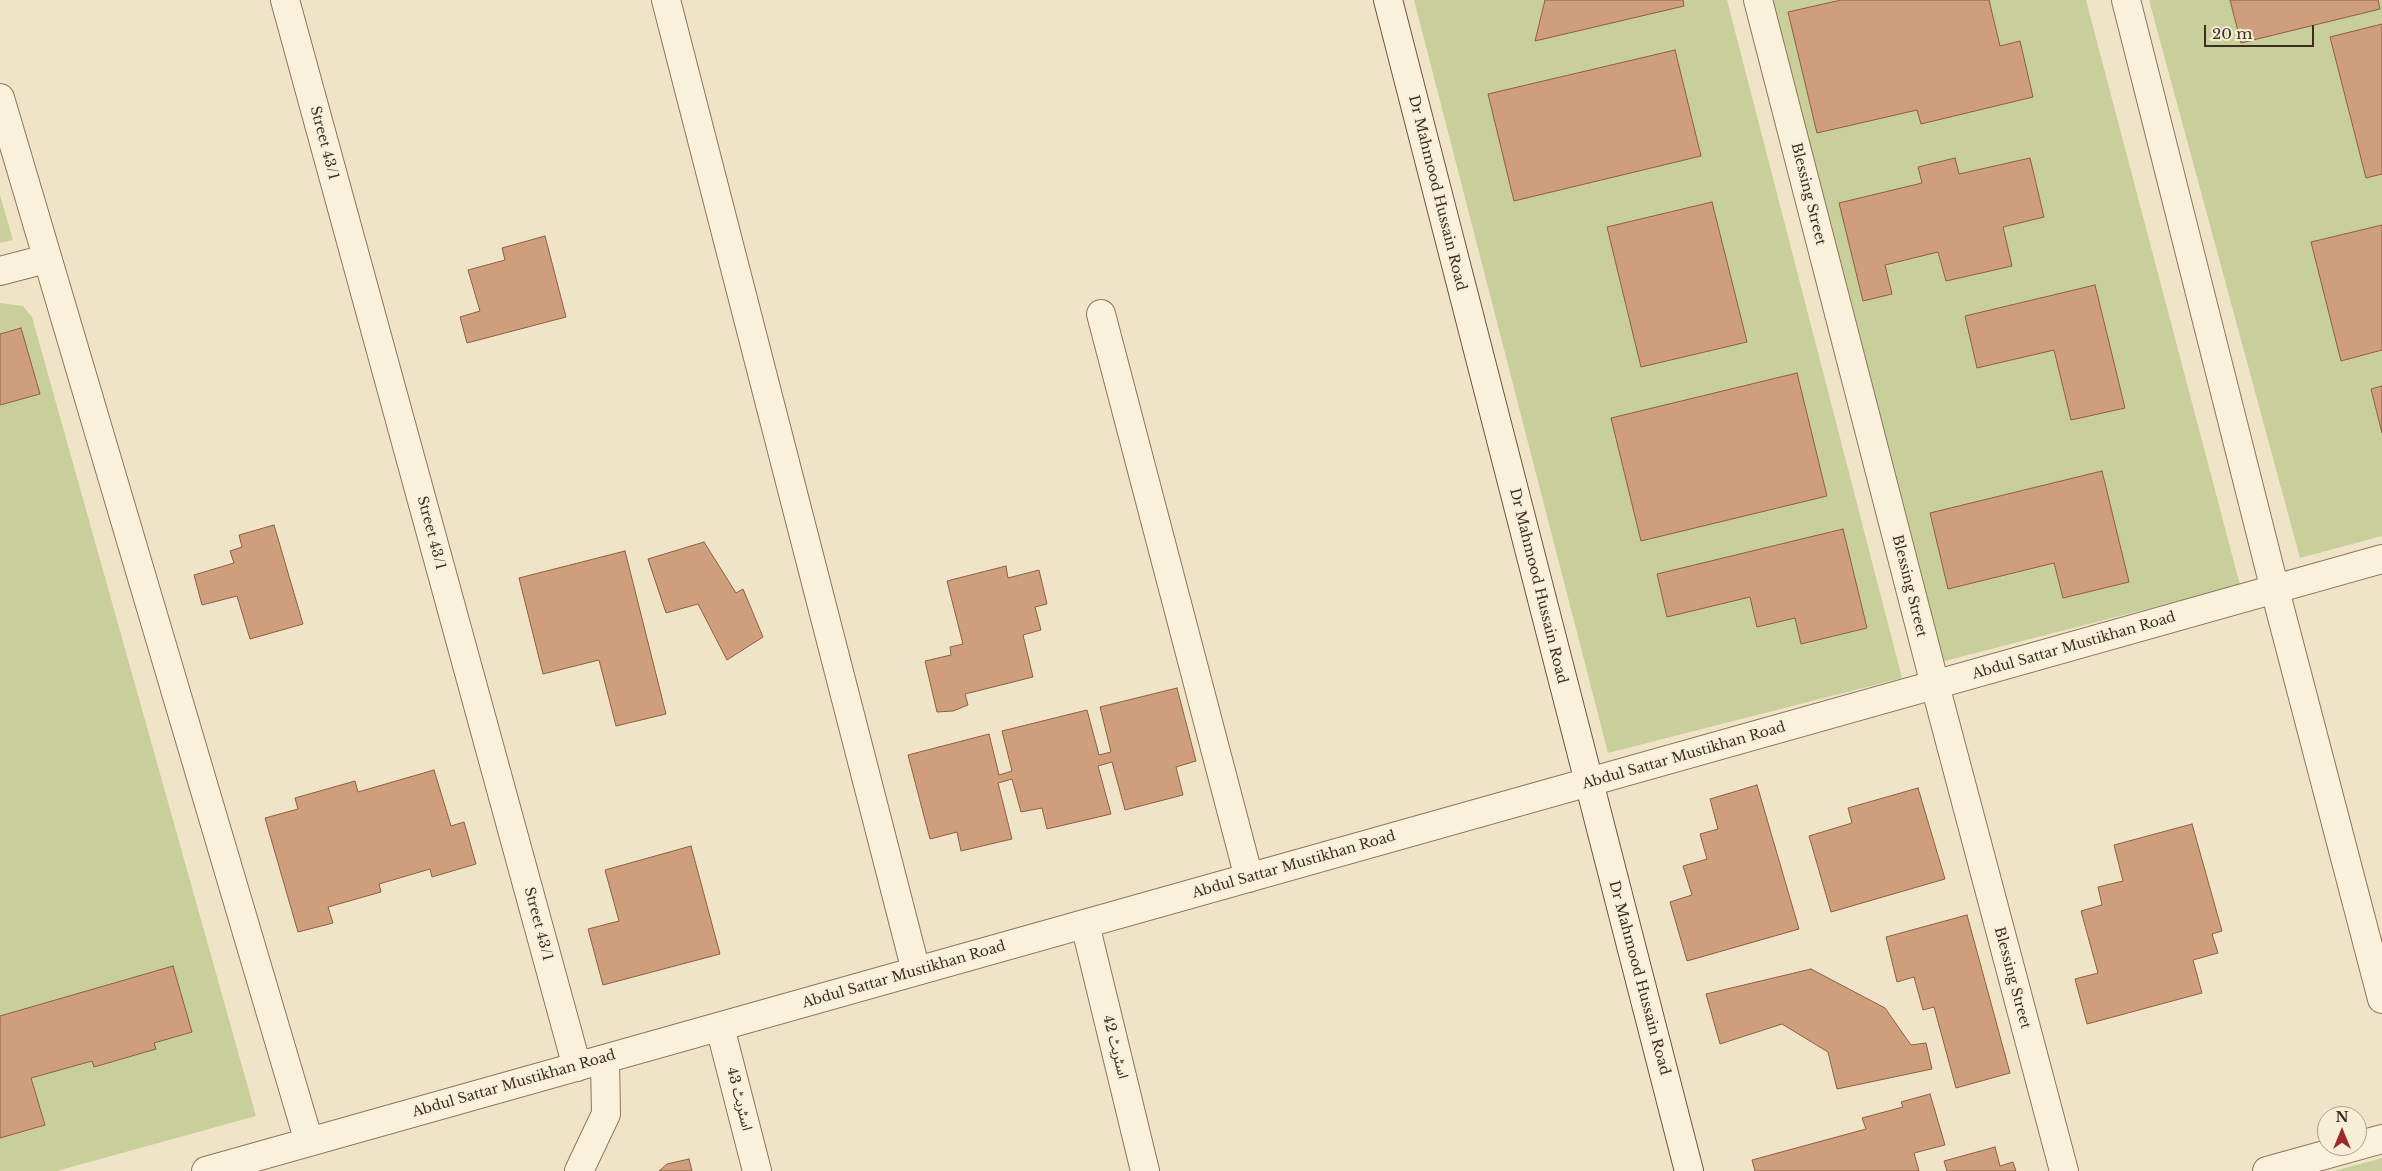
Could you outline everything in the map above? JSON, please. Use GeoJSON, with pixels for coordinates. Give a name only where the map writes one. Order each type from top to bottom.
{"type":"FeatureCollection","features":[{"type":"Feature","properties":{"kind":"street","name":"Street 43/1"},"geometry":{"type":"LineString","coordinates":[[285,0],[577,1067]]}},
{"type":"Feature","properties":{"kind":"street"},"geometry":{"type":"LineString","coordinates":[[666,0],[916,971]]}},
{"type":"Feature","properties":{"kind":"street","name":"Dr Mahmood Hussain Road"},"geometry":{"type":"LineString","coordinates":[[1388,0],[1689,1171]]}},
{"type":"Feature","properties":{"kind":"street","name":"Blessing Street"},"geometry":{"type":"LineString","coordinates":[[1758,0],[1935,685],[2064,1171]]}},
{"type":"Feature","properties":{"kind":"street"},"geometry":{"type":"LineString","coordinates":[[2126,0],[2275,590],[2382,999]]}},
{"type":"Feature","properties":{"kind":"street"},"geometry":{"type":"LineString","coordinates":[[0,98],[308,1142]]}},
{"type":"Feature","properties":{"kind":"street"},"geometry":{"type":"LineString","coordinates":[[0,271],[46,259]]}},
{"type":"Feature","properties":{"kind":"street"},"geometry":{"type":"LineString","coordinates":[[1101,314],[1249,878]]}},
{"type":"Feature","properties":{"kind":"street","name":"Abdul Sattar Mustikhan Road"},"geometry":{"type":"LineString","coordinates":[[206,1171],[2382,559]]}},
{"type":"Feature","properties":{"kind":"street","name":"اسٹریٹ 42"},"geometry":{"type":"LineString","coordinates":[[1085,924],[1144,1171]]}},
{"type":"Feature","properties":{"kind":"street","name":"اسٹریٹ 43"},"geometry":{"type":"LineString","coordinates":[[720,1027],[757,1171]]}},
{"type":"Feature","properties":{"kind":"street"},"geometry":{"type":"LineString","coordinates":[[579,1171],[606,1114],[605,1059]]}},
{"type":"Feature","properties":{"kind":"street"},"geometry":{"type":"LineString","coordinates":[[2267,1171],[2382,1139]]}},
{"type":"Feature","properties":{"kind":"green space"},"geometry":{"type":"Polygon","coordinates":[[[1414,0],[1727,0],[1902,678],[1608,753],[1414,0]]]}},
{"type":"Feature","properties":{"kind":"green space"},"geometry":{"type":"Polygon","coordinates":[[[1770,0],[2086,0],[2240,585],[1937,663],[1770,0]]]}},
{"type":"Feature","properties":{"kind":"green space"},"geometry":{"type":"Polygon","coordinates":[[[2149,0],[2382,0],[2382,536],[2300,558],[2149,0]]]}},
{"type":"Feature","properties":{"kind":"green space"},"geometry":{"type":"Polygon","coordinates":[[[0,195],[13,240],[0,243],[0,195]]]}},
{"type":"Feature","properties":{"kind":"green space"},"geometry":{"type":"Polygon","coordinates":[[[0,303],[23,306],[32,317],[256,1116],[57,1171],[0,1171],[0,303]]]}},
{"type":"Feature","properties":{"kind":"green space"},"geometry":{"type":"Polygon","coordinates":[[[2382,1158],[2382,1171],[2334,1171],[2382,1158]]]}},
{"type":"Feature","properties":{"kind":"building"},"geometry":{"type":"Polygon","coordinates":[[[1545,0],[1683,0],[1684,6],[1535,41],[1545,0]]]}},
{"type":"Feature","properties":{"kind":"building"},"geometry":{"type":"Polygon","coordinates":[[[1841,0],[1989,0],[2000,46],[2020,41],[2033,97],[1921,124],[1917,110],[1817,133],[1788,12],[1841,0]]]}},
{"type":"Feature","properties":{"kind":"building"},"geometry":{"type":"Polygon","coordinates":[[[2230,0],[2378,0],[2380,9],[2241,43],[2230,0]]]}},
{"type":"Feature","properties":{"kind":"building"},"geometry":{"type":"Polygon","coordinates":[[[2382,24],[2382,174],[2366,178],[2330,37],[2382,24]]]}},
{"type":"Feature","properties":{"kind":"building"},"geometry":{"type":"Polygon","coordinates":[[[1675,50],[1701,156],[1514,201],[1488,94],[1675,50]]]}},
{"type":"Feature","properties":{"kind":"building"},"geometry":{"type":"Polygon","coordinates":[[[1955,158],[1959,174],[2030,158],[2044,217],[2003,227],[2012,266],[1946,281],[1938,252],[1885,265],[1892,294],[1863,301],[1839,203],[1922,183],[1918,167],[1955,158]]]}},
{"type":"Feature","properties":{"kind":"building"},"geometry":{"type":"Polygon","coordinates":[[[1712,202],[1747,342],[1641,367],[1607,227],[1712,202]]]}},
{"type":"Feature","properties":{"kind":"building"},"geometry":{"type":"Polygon","coordinates":[[[2382,225],[2382,350],[2341,361],[2311,242],[2382,225]]]}},
{"type":"Feature","properties":{"kind":"building"},"geometry":{"type":"Polygon","coordinates":[[[545,236],[566,317],[467,343],[460,317],[480,311],[468,270],[505,260],[502,248],[545,236]]]}},
{"type":"Feature","properties":{"kind":"building"},"geometry":{"type":"Polygon","coordinates":[[[2095,285],[2125,408],[2071,420],[2054,350],[1977,368],[1965,316],[2095,285]]]}},
{"type":"Feature","properties":{"kind":"building"},"geometry":{"type":"Polygon","coordinates":[[[21,328],[40,394],[0,405],[0,334],[21,328]]]}},
{"type":"Feature","properties":{"kind":"building"},"geometry":{"type":"Polygon","coordinates":[[[1797,373],[1827,496],[1641,541],[1611,418],[1797,373]]]}},
{"type":"Feature","properties":{"kind":"building"},"geometry":{"type":"Polygon","coordinates":[[[2382,386],[2382,433],[2371,389],[2382,386]]]}},
{"type":"Feature","properties":{"kind":"building"},"geometry":{"type":"Polygon","coordinates":[[[2102,471],[2129,582],[2063,598],[2054,563],[1948,589],[1930,513],[2102,471]]]}},
{"type":"Feature","properties":{"kind":"building"},"geometry":{"type":"Polygon","coordinates":[[[274,525],[303,624],[250,639],[237,596],[202,605],[194,575],[234,563],[230,551],[242,547],[239,535],[274,525]]]}},
{"type":"Feature","properties":{"kind":"building"},"geometry":{"type":"Polygon","coordinates":[[[1843,529],[1867,628],[1801,644],[1795,618],[1757,627],[1750,597],[1667,617],[1657,574],[1843,529]]]}},
{"type":"Feature","properties":{"kind":"building"},"geometry":{"type":"Polygon","coordinates":[[[704,542],[736,593],[743,589],[763,637],[727,660],[698,604],[666,613],[648,559],[704,542]]]}},
{"type":"Feature","properties":{"kind":"building"},"geometry":{"type":"Polygon","coordinates":[[[625,551],[666,714],[616,726],[599,660],[543,674],[519,578],[625,551]]]}},
{"type":"Feature","properties":{"kind":"building"},"geometry":{"type":"Polygon","coordinates":[[[1006,566],[1008,578],[1039,570],[1047,604],[1035,607],[1041,630],[1023,635],[1033,677],[965,694],[968,705],[953,711],[937,712],[925,661],[951,655],[950,647],[963,644],[947,581],[1006,566]]]}},
{"type":"Feature","properties":{"kind":"building"},"geometry":{"type":"Polygon","coordinates":[[[1177,688],[1196,761],[1176,767],[1183,795],[1125,810],[1112,762],[1098,766],[1111,814],[1047,829],[1042,808],[1021,812],[1012,779],[998,783],[1012,839],[961,851],[957,832],[930,839],[908,755],[989,734],[999,775],[1012,771],[1002,731],[1087,710],[1099,755],[1111,752],[1100,707],[1177,688]]]}},
{"type":"Feature","properties":{"kind":"building"},"geometry":{"type":"Polygon","coordinates":[[[434,770],[451,826],[464,822],[476,864],[432,877],[430,869],[379,884],[381,892],[328,907],[333,923],[298,932],[265,818],[298,809],[295,798],[355,781],[358,792],[434,770]]]}},
{"type":"Feature","properties":{"kind":"building"},"geometry":{"type":"Polygon","coordinates":[[[1757,785],[1799,929],[1687,961],[1670,902],[1692,895],[1683,866],[1707,859],[1700,834],[1718,829],[1710,799],[1757,785]]]}},
{"type":"Feature","properties":{"kind":"building"},"geometry":{"type":"Polygon","coordinates":[[[1918,788],[1945,879],[1831,912],[1809,836],[1852,823],[1848,808],[1918,788]]]}},
{"type":"Feature","properties":{"kind":"building"},"geometry":{"type":"Polygon","coordinates":[[[2192,824],[2222,931],[2212,934],[2218,953],[2193,960],[2202,993],[2087,1024],[2075,979],[2098,973],[2081,911],[2102,905],[2098,887],[2123,881],[2114,845],[2192,824]]]}},
{"type":"Feature","properties":{"kind":"building"},"geometry":{"type":"Polygon","coordinates":[[[691,846],[720,954],[603,985],[588,929],[619,921],[605,870],[691,846]]]}},
{"type":"Feature","properties":{"kind":"building"},"geometry":{"type":"Polygon","coordinates":[[[1967,915],[2010,1073],[1956,1088],[1934,1007],[1923,1010],[1914,977],[1897,982],[1886,937],[1967,915]]]}},
{"type":"Feature","properties":{"kind":"building"},"geometry":{"type":"Polygon","coordinates":[[[173,966],[192,1032],[154,1043],[156,1049],[94,1067],[92,1061],[31,1078],[45,1125],[0,1138],[0,1016],[173,966]]]}},
{"type":"Feature","properties":{"kind":"building"},"geometry":{"type":"Polygon","coordinates":[[[1811,969],[1885,1008],[1911,1045],[1926,1043],[1932,1069],[1837,1089],[1828,1052],[1782,1024],[1720,1044],[1706,994],[1811,969]]]}},
{"type":"Feature","properties":{"kind":"building"},"geometry":{"type":"Polygon","coordinates":[[[1930,1094],[1945,1145],[1914,1153],[1919,1171],[1755,1171],[1752,1160],[1866,1129],[1862,1118],[1903,1107],[1901,1102],[1930,1094]]]}},
{"type":"Feature","properties":{"kind":"building"},"geometry":{"type":"Polygon","coordinates":[[[1995,1147],[2000,1166],[2013,1162],[2016,1171],[1947,1171],[1944,1161],[1995,1147]]]}},
{"type":"Feature","properties":{"kind":"building"},"geometry":{"type":"Polygon","coordinates":[[[689,1159],[692,1171],[659,1171],[667,1164],[689,1159]]]}}]}
